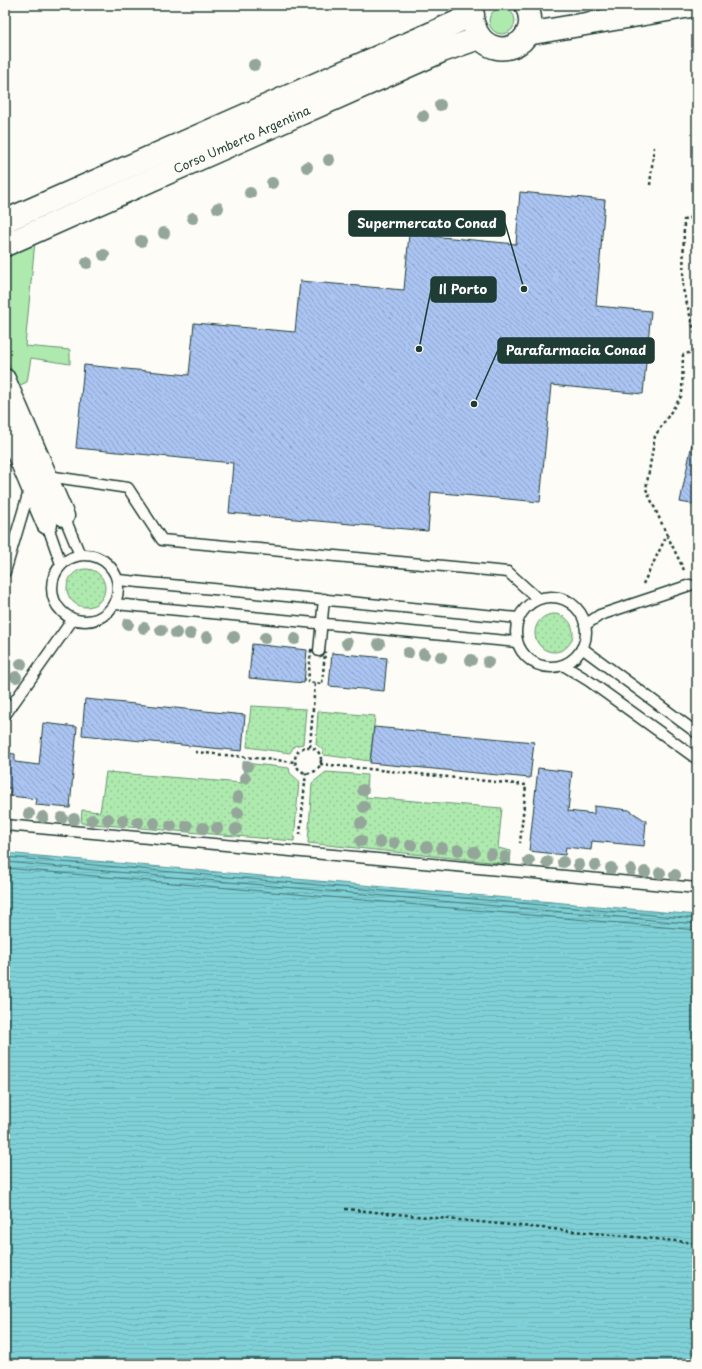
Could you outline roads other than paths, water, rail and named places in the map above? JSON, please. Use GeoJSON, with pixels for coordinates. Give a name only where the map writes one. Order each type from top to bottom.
{"type":"FeatureCollection","features":[{"type":"Feature","properties":{"kind":"street"},"geometry":{"type":"LineString","coordinates":[[527,34],[697,5]]}},
{"type":"Feature","properties":{"kind":"street"},"geometry":{"type":"LineString","coordinates":[[479,38],[491,47],[507,48],[522,41],[530,27],[530,7]]}},
{"type":"Feature","properties":{"kind":"street","name":"Corso Umberto Argentina"},"geometry":{"type":"LineString","coordinates":[[5,221],[475,10],[476,31],[479,38],[442,51],[5,244]]}},
{"type":"Feature","properties":{"kind":"street"},"geometry":{"type":"LineString","coordinates":[[5,379],[39,480],[55,520]]}},
{"type":"Feature","properties":{"kind":"street"},"geometry":{"type":"LineString","coordinates":[[5,425],[39,480]]}},
{"type":"Feature","properties":{"kind":"lane"},"geometry":{"type":"LineString","coordinates":[[5,572],[39,480],[128,488],[162,540],[508,572],[538,599]]}},
{"type":"Feature","properties":{"kind":"lane"},"geometry":{"type":"LineString","coordinates":[[55,520],[80,555]]}},
{"type":"Feature","properties":{"kind":"lane"},"geometry":{"type":"LineString","coordinates":[[55,520],[61,564]]}},
{"type":"Feature","properties":{"kind":"lane"},"geometry":{"type":"LineString","coordinates":[[90,554],[100,557],[108,563],[118,580],[119,588],[110,611],[97,619],[88,621],[73,619],[63,613],[56,605],[52,595],[53,578],[61,564],[70,558],[80,555],[90,554]]}},
{"type":"Feature","properties":{"kind":"lane"},"geometry":{"type":"LineString","coordinates":[[118,580],[518,618]]}},
{"type":"Feature","properties":{"kind":"lane"},"geometry":{"type":"LineString","coordinates":[[585,625],[600,615],[690,585]]}},
{"type":"Feature","properties":{"kind":"lane"},"geometry":{"type":"LineString","coordinates":[[550,597],[562,599],[573,604],[581,614],[585,625],[585,637],[582,648],[577,655],[563,665],[554,667],[535,663],[524,654],[517,642],[516,634],[518,618],[523,610],[538,599],[550,597]]}},
{"type":"Feature","properties":{"kind":"lane"},"geometry":{"type":"LineString","coordinates":[[319,651],[324,599]]}},
{"type":"Feature","properties":{"kind":"lane"},"geometry":{"type":"LineString","coordinates":[[114,604],[517,642]]}},
{"type":"Feature","properties":{"kind":"lane"},"geometry":{"type":"LineString","coordinates":[[5,715],[73,619]]}},
{"type":"Feature","properties":{"kind":"lane"},"geometry":{"type":"LineString","coordinates":[[582,648],[697,733]]}},
{"type":"Feature","properties":{"kind":"lane"},"geometry":{"type":"LineString","coordinates":[[563,665],[589,681],[697,759]]}},
{"type":"Feature","properties":{"kind":"lane"},"geometry":{"type":"LineString","coordinates":[[5,825],[697,888]]}},
{"type":"Feature","properties":{"kind":"water"},"geometry":{"type":"Polygon","coordinates":[[[5,853],[697,915],[697,1364],[5,1364],[5,853]]]}},
{"type":"Feature","properties":{"kind":"place","name":"Supermercato Conad"},"geometry":{"type":"Point","coordinates":[524,289]}},
{"type":"Feature","properties":{"kind":"place","name":"Il Porto"},"geometry":{"type":"Point","coordinates":[419,349]}},
{"type":"Feature","properties":{"kind":"place","name":"Parafarmacia Conad"},"geometry":{"type":"Point","coordinates":[474,404]}}]}
